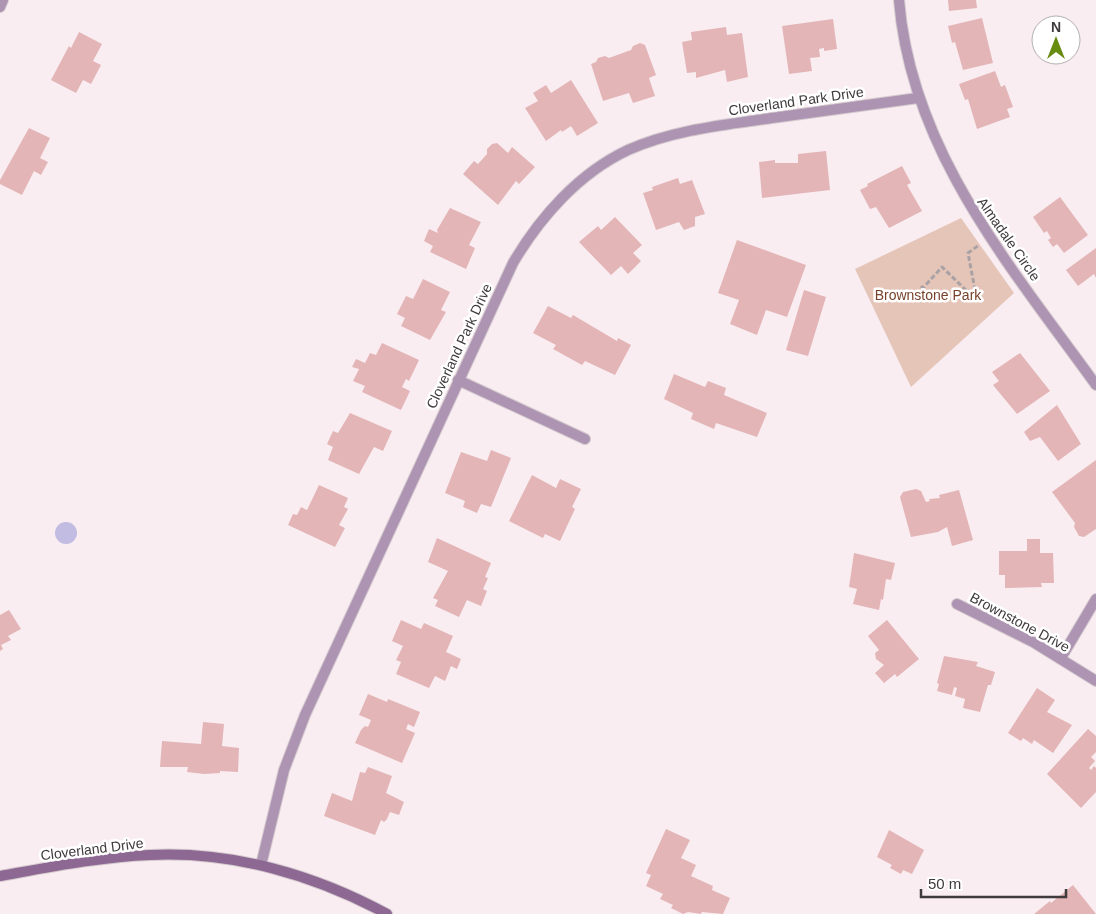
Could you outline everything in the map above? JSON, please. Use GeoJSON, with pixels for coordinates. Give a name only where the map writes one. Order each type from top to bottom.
{"type":"FeatureCollection","features":[{"type":"Feature","properties":{"kind":"main road","name":"Cloverland Drive"},"geometry":{"type":"LineString","coordinates":[[0,876],[104,858],[152,854],[231,859],[298,874],[330,886],[387,914]]}},
{"type":"Feature","properties":{"kind":"street"},"geometry":{"type":"LineString","coordinates":[[0,7],[3,0]]}},
{"type":"Feature","properties":{"kind":"street","name":"Almadale Circle"},"geometry":{"type":"LineString","coordinates":[[899,0],[904,41],[918,98],[952,174],[990,237],[1096,385]]}},
{"type":"Feature","properties":{"kind":"street","name":"Cloverland Park Drive"},"geometry":{"type":"LineString","coordinates":[[261,866],[284,770],[305,715],[513,263],[538,224],[574,188],[627,151],[664,137],[717,126],[918,98]]}},
{"type":"Feature","properties":{"kind":"street"},"geometry":{"type":"LineString","coordinates":[[458,380],[585,439]]}},
{"type":"Feature","properties":{"kind":"street"},"geometry":{"type":"LineString","coordinates":[[1061,658],[1096,599]]}},
{"type":"Feature","properties":{"kind":"street","name":"Brownstone Drive"},"geometry":{"type":"LineString","coordinates":[[957,604],[1061,658],[1096,681]]}},
{"type":"Feature","properties":{"kind":"path"},"geometry":{"type":"LineString","coordinates":[[920,286],[923,288],[942,267],[969,293],[975,290],[968,253],[990,237]]}},
{"type":"Feature","properties":{"kind":"green space","name":"Brownstone Park"},"geometry":{"type":"Polygon","coordinates":[[[961,218],[1014,293],[911,387],[855,269],[961,218]]]}},
{"type":"Feature","properties":{"kind":"shaded area"},"geometry":{"type":"Polygon","coordinates":[[[66,522],[74,525],[77,533],[74,541],[66,544],[58,541],[55,533],[58,525],[66,522]]]}},
{"type":"Feature","properties":{"kind":"building"},"geometry":{"type":"Polygon","coordinates":[[[948,0],[976,0],[977,8],[949,11],[948,0]]]}},
{"type":"Feature","properties":{"kind":"building"},"geometry":{"type":"Polygon","coordinates":[[[982,18],[993,63],[963,70],[955,42],[952,43],[948,26],[982,18]]]}},
{"type":"Feature","properties":{"kind":"building"},"geometry":{"type":"Polygon","coordinates":[[[833,19],[837,49],[824,51],[824,48],[819,49],[820,57],[810,58],[812,71],[789,74],[782,26],[833,19]]]}},
{"type":"Feature","properties":{"kind":"building"},"geometry":{"type":"Polygon","coordinates":[[[726,27],[727,35],[742,33],[748,77],[727,82],[725,70],[696,78],[696,72],[687,73],[682,42],[692,40],[691,32],[726,27]]]}},
{"type":"Feature","properties":{"kind":"building"},"geometry":{"type":"Polygon","coordinates":[[[79,32],[102,44],[93,61],[101,65],[91,84],[83,80],[76,93],[51,80],[69,46],[71,48],[79,32]]]}},
{"type":"Feature","properties":{"kind":"building"},"geometry":{"type":"Polygon","coordinates":[[[640,43],[645,45],[656,75],[649,78],[655,96],[633,103],[629,93],[603,101],[591,64],[596,62],[598,58],[605,56],[609,58],[631,50],[633,46],[640,43]]]}},
{"type":"Feature","properties":{"kind":"building"},"geometry":{"type":"Polygon","coordinates":[[[995,71],[1001,87],[1005,85],[1013,107],[1007,109],[1010,117],[977,129],[968,99],[965,100],[959,84],[995,71]]]}},
{"type":"Feature","properties":{"kind":"building"},"geometry":{"type":"Polygon","coordinates":[[[571,80],[598,123],[577,136],[571,126],[562,132],[561,130],[546,141],[525,108],[538,101],[533,93],[546,85],[551,93],[571,80]]]}},
{"type":"Feature","properties":{"kind":"building"},"geometry":{"type":"Polygon","coordinates":[[[29,128],[50,138],[40,158],[48,162],[41,175],[34,171],[22,195],[0,184],[0,180],[29,128]]]}},
{"type":"Feature","properties":{"kind":"building"},"geometry":{"type":"Polygon","coordinates":[[[497,143],[508,153],[512,147],[535,167],[519,184],[516,181],[498,205],[463,174],[474,161],[478,164],[487,154],[487,149],[492,144],[497,143]]]}},
{"type":"Feature","properties":{"kind":"building"},"geometry":{"type":"Polygon","coordinates":[[[826,151],[830,190],[762,198],[759,162],[775,160],[775,163],[798,163],[798,154],[826,151]]]}},
{"type":"Feature","properties":{"kind":"building"},"geometry":{"type":"Polygon","coordinates":[[[902,166],[911,183],[907,185],[922,211],[889,228],[876,207],[870,209],[860,190],[868,186],[867,184],[902,166]]]}},
{"type":"Feature","properties":{"kind":"building"},"geometry":{"type":"Polygon","coordinates":[[[678,178],[680,184],[692,180],[705,214],[695,217],[695,226],[684,230],[679,222],[656,230],[643,193],[653,190],[652,187],[678,178]]]}},
{"type":"Feature","properties":{"kind":"building"},"geometry":{"type":"Polygon","coordinates":[[[1060,197],[1088,235],[1064,253],[1057,244],[1053,247],[1048,240],[1051,238],[1047,231],[1044,233],[1033,217],[1060,197]]]}},
{"type":"Feature","properties":{"kind":"building"},"geometry":{"type":"Polygon","coordinates":[[[450,208],[481,222],[469,245],[475,248],[466,269],[430,252],[433,246],[424,241],[429,229],[438,233],[437,230],[450,208]]]}},
{"type":"Feature","properties":{"kind":"building"},"geometry":{"type":"Polygon","coordinates":[[[615,217],[642,245],[633,253],[641,261],[628,274],[621,266],[611,275],[579,242],[598,226],[601,230],[615,217]]]}},
{"type":"Feature","properties":{"kind":"building"},"geometry":{"type":"Polygon","coordinates":[[[737,240],[806,265],[787,317],[766,310],[757,335],[730,324],[739,300],[718,293],[737,240]]]}},
{"type":"Feature","properties":{"kind":"building"},"geometry":{"type":"Polygon","coordinates":[[[1096,248],[1096,278],[1094,274],[1078,286],[1066,270],[1096,248]]]}},
{"type":"Feature","properties":{"kind":"building"},"geometry":{"type":"Polygon","coordinates":[[[423,279],[450,292],[441,310],[446,312],[430,340],[401,326],[405,318],[397,314],[406,296],[413,299],[423,279]]]}},
{"type":"Feature","properties":{"kind":"building"},"geometry":{"type":"Polygon","coordinates":[[[804,290],[826,297],[808,356],[786,350],[804,290]]]}},
{"type":"Feature","properties":{"kind":"building"},"geometry":{"type":"Polygon","coordinates":[[[548,306],[571,318],[573,315],[617,341],[618,338],[631,345],[615,375],[585,361],[582,365],[553,349],[556,345],[533,333],[548,306]]]}},
{"type":"Feature","properties":{"kind":"building"},"geometry":{"type":"Polygon","coordinates":[[[382,343],[419,360],[409,381],[406,379],[402,387],[410,391],[401,410],[362,392],[365,386],[353,381],[359,369],[352,367],[356,359],[365,363],[370,353],[376,355],[382,343]]]}},
{"type":"Feature","properties":{"kind":"building"},"geometry":{"type":"Polygon","coordinates":[[[1020,353],[1050,391],[1017,414],[993,385],[999,381],[992,372],[1020,353]]]}},
{"type":"Feature","properties":{"kind":"building"},"geometry":{"type":"Polygon","coordinates":[[[674,374],[705,387],[708,381],[726,388],[724,395],[767,413],[757,437],[716,423],[714,429],[691,419],[693,413],[664,399],[674,374]]]}},
{"type":"Feature","properties":{"kind":"building"},"geometry":{"type":"Polygon","coordinates":[[[1057,405],[1081,444],[1058,461],[1040,437],[1030,441],[1024,432],[1057,405]]]}},
{"type":"Feature","properties":{"kind":"building"},"geometry":{"type":"Polygon","coordinates":[[[350,413],[392,431],[383,451],[374,447],[359,474],[328,460],[333,447],[327,444],[333,431],[338,433],[350,413]]]}},
{"type":"Feature","properties":{"kind":"building"},"geometry":{"type":"Polygon","coordinates":[[[491,450],[511,458],[491,507],[481,504],[477,513],[463,507],[465,501],[445,493],[461,452],[487,461],[491,450]]]}},
{"type":"Feature","properties":{"kind":"building"},"geometry":{"type":"Polygon","coordinates":[[[1096,460],[1096,529],[1084,537],[1079,536],[1074,527],[1075,523],[1052,492],[1096,460]]]}},
{"type":"Feature","properties":{"kind":"building"},"geometry":{"type":"Polygon","coordinates":[[[532,475],[556,488],[560,479],[581,489],[572,507],[575,509],[560,541],[545,534],[543,538],[509,521],[532,475]]]}},
{"type":"Feature","properties":{"kind":"building"},"geometry":{"type":"Polygon","coordinates":[[[319,485],[348,498],[344,507],[348,509],[339,525],[345,528],[335,547],[288,525],[293,514],[297,515],[301,507],[307,510],[319,485]]]}},
{"type":"Feature","properties":{"kind":"building"},"geometry":{"type":"Polygon","coordinates":[[[916,489],[921,491],[926,502],[930,501],[929,499],[940,498],[939,495],[959,490],[973,540],[952,546],[947,527],[938,532],[911,537],[900,497],[903,492],[916,489]]]}},
{"type":"Feature","properties":{"kind":"building"},"geometry":{"type":"Polygon","coordinates":[[[437,538],[491,563],[485,577],[488,578],[483,589],[487,591],[481,606],[467,600],[459,617],[435,606],[438,600],[433,598],[448,571],[428,562],[437,538]]]}},
{"type":"Feature","properties":{"kind":"building"},"geometry":{"type":"Polygon","coordinates":[[[1027,539],[1040,539],[1040,553],[1053,553],[1054,583],[1041,583],[1042,587],[1005,588],[1005,575],[999,575],[999,551],[1027,551],[1027,539]]]}},
{"type":"Feature","properties":{"kind":"building"},"geometry":{"type":"Polygon","coordinates":[[[854,553],[895,563],[891,580],[886,579],[883,600],[881,599],[879,610],[853,604],[857,589],[849,587],[854,553]]]}},
{"type":"Feature","properties":{"kind":"building"},"geometry":{"type":"Polygon","coordinates":[[[9,610],[21,629],[8,636],[11,640],[1,645],[3,649],[0,651],[0,615],[9,610]]]}},
{"type":"Feature","properties":{"kind":"building"},"geometry":{"type":"Polygon","coordinates":[[[401,620],[421,629],[424,623],[453,636],[446,652],[461,659],[457,669],[451,666],[445,681],[435,676],[429,688],[396,674],[401,662],[396,660],[403,646],[392,641],[401,620]]]}},
{"type":"Feature","properties":{"kind":"building"},"geometry":{"type":"Polygon","coordinates":[[[887,620],[919,659],[897,677],[895,674],[884,683],[875,673],[884,665],[876,659],[875,653],[879,650],[868,636],[887,620]]]}},
{"type":"Feature","properties":{"kind":"building"},"geometry":{"type":"Polygon","coordinates":[[[944,656],[978,662],[976,666],[995,672],[991,685],[988,685],[980,712],[963,708],[965,699],[955,696],[957,688],[954,687],[952,695],[937,691],[939,684],[937,683],[944,656]]]}},
{"type":"Feature","properties":{"kind":"building"},"geometry":{"type":"Polygon","coordinates":[[[1037,688],[1055,700],[1047,712],[1072,725],[1053,753],[1034,740],[1032,744],[1023,738],[1021,741],[1008,733],[1037,688]]]}},
{"type":"Feature","properties":{"kind":"building"},"geometry":{"type":"Polygon","coordinates":[[[368,694],[387,702],[388,699],[420,712],[414,727],[408,724],[406,729],[415,733],[402,763],[355,743],[361,730],[365,726],[368,727],[371,720],[359,715],[368,694]]]}},
{"type":"Feature","properties":{"kind":"building"},"geometry":{"type":"Polygon","coordinates":[[[203,722],[224,724],[222,746],[239,748],[238,772],[220,771],[220,773],[204,774],[187,772],[188,767],[160,767],[162,741],[201,744],[203,722]]]}},
{"type":"Feature","properties":{"kind":"building"},"geometry":{"type":"Polygon","coordinates":[[[1088,729],[1096,736],[1096,752],[1091,757],[1095,761],[1089,768],[1091,770],[1094,766],[1096,768],[1096,792],[1081,808],[1047,774],[1088,729]]]}},
{"type":"Feature","properties":{"kind":"building"},"geometry":{"type":"Polygon","coordinates":[[[368,767],[392,776],[386,793],[404,802],[399,815],[390,812],[384,822],[381,820],[375,835],[324,816],[332,793],[352,801],[360,772],[365,773],[368,767]]]}},
{"type":"Feature","properties":{"kind":"building"},"geometry":{"type":"Polygon","coordinates":[[[666,829],[690,840],[681,858],[696,865],[691,876],[713,886],[712,890],[730,898],[723,914],[688,912],[683,914],[671,908],[673,905],[660,899],[663,894],[646,886],[651,875],[646,873],[666,829]]]}},
{"type":"Feature","properties":{"kind":"building"},"geometry":{"type":"Polygon","coordinates":[[[889,830],[924,850],[912,874],[903,870],[901,874],[890,868],[892,865],[877,857],[889,830]]]}},
{"type":"Feature","properties":{"kind":"building"},"geometry":{"type":"Polygon","coordinates":[[[1073,885],[1096,914],[1034,914],[1050,901],[1051,903],[1073,885]]]}}]}
